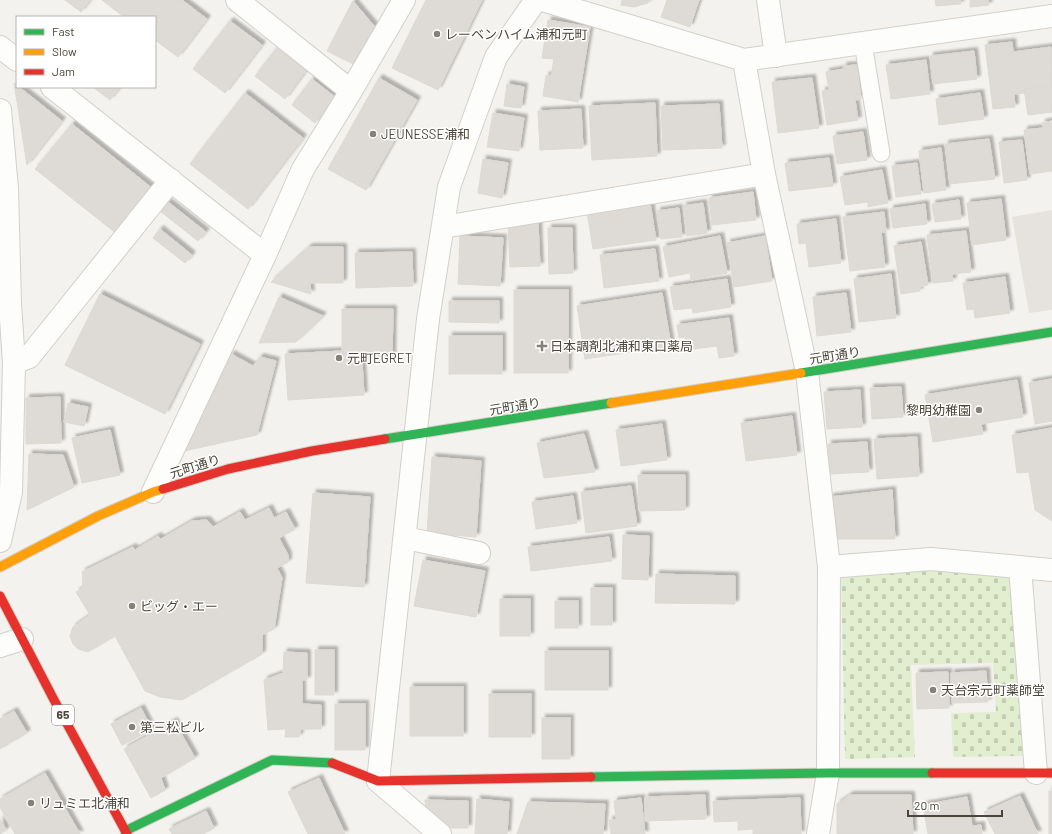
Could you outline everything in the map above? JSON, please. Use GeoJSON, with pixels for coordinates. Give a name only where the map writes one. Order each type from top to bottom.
{"type":"FeatureCollection","features":[{"type":"Feature","properties":{"kind":"street"},"geometry":{"type":"LineString","coordinates":[[237,0],[351,91]]}},
{"type":"Feature","properties":{"kind":"street"},"geometry":{"type":"LineString","coordinates":[[153,492],[265,255],[303,169],[404,0]]}},
{"type":"Feature","properties":{"kind":"street"},"geometry":{"type":"LineString","coordinates":[[378,781],[428,319],[449,187],[496,57],[536,0]]}},
{"type":"Feature","properties":{"kind":"street"},"geometry":{"type":"LineString","coordinates":[[542,0],[744,60],[1052,16]]}},
{"type":"Feature","properties":{"kind":"street"},"geometry":{"type":"LineString","coordinates":[[768,0],[776,56]]}},
{"type":"Feature","properties":{"kind":"street"},"geometry":{"type":"LineString","coordinates":[[0,46],[16,59]]}},
{"type":"Feature","properties":{"kind":"street"},"geometry":{"type":"LineString","coordinates":[[744,60],[764,174],[807,372],[829,566],[828,773],[818,834]]}},
{"type":"Feature","properties":{"kind":"street"},"geometry":{"type":"LineString","coordinates":[[53,88],[265,255]]}},
{"type":"Feature","properties":{"kind":"street"},"geometry":{"type":"LineString","coordinates":[[0,110],[7,189],[10,304],[14,363],[11,492],[0,542]]}},
{"type":"Feature","properties":{"kind":"street"},"geometry":{"type":"LineString","coordinates":[[443,227],[764,174]]}},
{"type":"Feature","properties":{"kind":"street"},"geometry":{"type":"LineString","coordinates":[[14,363],[29,357],[171,180]]}},
{"type":"Feature","properties":{"kind":"street","name":"元町通り"},"geometry":{"type":"LineString","coordinates":[[0,567],[98,516],[153,492],[228,469],[312,451],[1052,332]]}},
{"type":"Feature","properties":{"kind":"street"},"geometry":{"type":"LineString","coordinates":[[405,538],[479,553]]}},
{"type":"Feature","properties":{"kind":"street"},"geometry":{"type":"LineString","coordinates":[[829,566],[931,559],[1052,570]]}},
{"type":"Feature","properties":{"kind":"street"},"geometry":{"type":"LineString","coordinates":[[378,781],[828,773],[1044,773],[1020,567]]}},
{"type":"Feature","properties":{"kind":"street","name":"65"},"geometry":{"type":"LineString","coordinates":[[0,596],[126,832]]}},
{"type":"Feature","properties":{"kind":"street"},"geometry":{"type":"LineString","coordinates":[[0,646],[22,638]]}},
{"type":"Feature","properties":{"kind":"street"},"geometry":{"type":"LineString","coordinates":[[126,832],[272,760],[334,763],[378,781],[440,834]]}},
{"type":"Feature","properties":{"kind":"lane"},"geometry":{"type":"LineString","coordinates":[[863,43],[881,153]]}},
{"type":"Feature","properties":{"kind":"green space"},"geometry":{"type":"Polygon","coordinates":[[[933,568],[1013,577],[1026,756],[953,757],[951,713],[996,712],[993,663],[911,665],[915,757],[845,759],[841,574],[933,568]]]}},
{"type":"Feature","properties":{"kind":"shaded area"},"geometry":{"type":"Polygon","coordinates":[[[1052,210],[1052,310],[1029,313],[1012,217],[1052,210]]]}},
{"type":"Feature","properties":{"kind":"building"},"geometry":{"type":"Polygon","coordinates":[[[65,0],[90,0],[81,12],[65,0]]]}},
{"type":"Feature","properties":{"kind":"building"},"geometry":{"type":"Polygon","coordinates":[[[102,0],[182,0],[207,19],[178,57],[156,41],[156,16],[123,16],[102,0]]]}},
{"type":"Feature","properties":{"kind":"building","name":"レーベンハイム浦和元町"},"geometry":{"type":"Polygon","coordinates":[[[426,0],[482,0],[438,90],[392,68],[426,0]]]}},
{"type":"Feature","properties":{"kind":"building"},"geometry":{"type":"Polygon","coordinates":[[[622,0],[649,0],[648,3],[634,7],[621,5],[622,0]]]}},
{"type":"Feature","properties":{"kind":"building"},"geometry":{"type":"Polygon","coordinates":[[[667,0],[699,0],[690,27],[661,17],[667,0]]]}},
{"type":"Feature","properties":{"kind":"building"},"geometry":{"type":"Polygon","coordinates":[[[935,0],[960,0],[961,4],[936,6],[935,0]]]}},
{"type":"Feature","properties":{"kind":"building"},"geometry":{"type":"Polygon","coordinates":[[[970,0],[988,0],[989,5],[970,7],[970,0]]]}},
{"type":"Feature","properties":{"kind":"building"},"geometry":{"type":"Polygon","coordinates":[[[353,1],[375,27],[353,64],[327,51],[353,1]]]}},
{"type":"Feature","properties":{"kind":"building"},"geometry":{"type":"Polygon","coordinates":[[[548,20],[590,27],[578,102],[543,96],[546,75],[551,76],[554,59],[542,58],[548,20]]]}},
{"type":"Feature","properties":{"kind":"building"},"geometry":{"type":"Polygon","coordinates":[[[230,21],[262,45],[225,93],[193,69],[230,21]]]}},
{"type":"Feature","properties":{"kind":"building"},"geometry":{"type":"Polygon","coordinates":[[[1012,42],[1013,52],[1051,47],[1052,85],[1024,89],[1024,93],[1014,94],[1015,107],[993,109],[985,45],[1012,42]]]}},
{"type":"Feature","properties":{"kind":"building"},"geometry":{"type":"Polygon","coordinates":[[[279,45],[308,68],[285,99],[255,76],[279,45]]]}},
{"type":"Feature","properties":{"kind":"building"},"geometry":{"type":"Polygon","coordinates":[[[974,51],[977,79],[933,84],[930,56],[974,51]]]}},
{"type":"Feature","properties":{"kind":"building"},"geometry":{"type":"Polygon","coordinates":[[[926,60],[930,94],[891,99],[886,65],[926,60]]]}},
{"type":"Feature","properties":{"kind":"building"},"geometry":{"type":"Polygon","coordinates":[[[857,65],[861,99],[855,100],[858,120],[827,125],[822,91],[829,90],[826,72],[844,69],[843,66],[857,65]]]}},
{"type":"Feature","properties":{"kind":"building","name":"JEUNESSE浦和"},"geometry":{"type":"Polygon","coordinates":[[[379,78],[417,100],[366,190],[328,169],[379,78]]]}},
{"type":"Feature","properties":{"kind":"building"},"geometry":{"type":"Polygon","coordinates":[[[812,78],[819,128],[778,133],[772,82],[812,78]]]}},
{"type":"Feature","properties":{"kind":"building"},"geometry":{"type":"Polygon","coordinates":[[[312,79],[335,97],[315,123],[292,105],[312,79]]]}},
{"type":"Feature","properties":{"kind":"building"},"geometry":{"type":"Polygon","coordinates":[[[14,83],[16,84],[16,88],[20,88],[62,121],[27,165],[14,83]]]}},
{"type":"Feature","properties":{"kind":"building"},"geometry":{"type":"Polygon","coordinates":[[[507,84],[524,87],[521,108],[504,106],[507,84]]]}},
{"type":"Feature","properties":{"kind":"building"},"geometry":{"type":"Polygon","coordinates":[[[1052,85],[1052,112],[1028,115],[1024,89],[1052,85]]]}},
{"type":"Feature","properties":{"kind":"building"},"geometry":{"type":"Polygon","coordinates":[[[94,88],[119,88],[110,100],[94,88]]]}},
{"type":"Feature","properties":{"kind":"building"},"geometry":{"type":"Polygon","coordinates":[[[245,93],[303,138],[248,209],[190,164],[245,93]]]}},
{"type":"Feature","properties":{"kind":"building"},"geometry":{"type":"Polygon","coordinates":[[[980,93],[984,119],[939,125],[936,99],[980,93]]]}},
{"type":"Feature","properties":{"kind":"building"},"geometry":{"type":"Polygon","coordinates":[[[655,103],[657,156],[592,160],[589,106],[655,103]]]}},
{"type":"Feature","properties":{"kind":"building"},"geometry":{"type":"Polygon","coordinates":[[[719,104],[722,148],[663,150],[661,106],[719,104]]]}},
{"type":"Feature","properties":{"kind":"building"},"geometry":{"type":"Polygon","coordinates":[[[581,109],[583,148],[540,150],[538,111],[581,109]]]}},
{"type":"Feature","properties":{"kind":"building"},"geometry":{"type":"Polygon","coordinates":[[[493,113],[524,118],[519,151],[487,147],[493,113]]]}},
{"type":"Feature","properties":{"kind":"building"},"geometry":{"type":"Polygon","coordinates":[[[1052,121],[1052,171],[1030,174],[1024,130],[1043,128],[1042,123],[1052,121]]]}},
{"type":"Feature","properties":{"kind":"building"},"geometry":{"type":"Polygon","coordinates":[[[72,124],[153,189],[117,234],[35,169],[72,124]]]}},
{"type":"Feature","properties":{"kind":"building"},"geometry":{"type":"Polygon","coordinates":[[[863,132],[867,160],[837,164],[833,136],[863,132]]]}},
{"type":"Feature","properties":{"kind":"building"},"geometry":{"type":"Polygon","coordinates":[[[989,139],[995,179],[950,184],[945,144],[989,139]]]}},
{"type":"Feature","properties":{"kind":"building"},"geometry":{"type":"Polygon","coordinates":[[[1022,140],[1027,180],[1004,183],[999,142],[1022,140]]]}},
{"type":"Feature","properties":{"kind":"building"},"geometry":{"type":"Polygon","coordinates":[[[941,148],[946,190],[924,193],[919,151],[941,148]]]}},
{"type":"Feature","properties":{"kind":"building"},"geometry":{"type":"Polygon","coordinates":[[[829,158],[833,186],[789,191],[785,163],[829,158]]]}},
{"type":"Feature","properties":{"kind":"building"},"geometry":{"type":"Polygon","coordinates":[[[483,159],[508,163],[502,198],[478,193],[483,159]]]}},
{"type":"Feature","properties":{"kind":"building"},"geometry":{"type":"Polygon","coordinates":[[[917,163],[921,194],[896,197],[892,166],[917,163]]]}},
{"type":"Feature","properties":{"kind":"building"},"geometry":{"type":"Polygon","coordinates":[[[882,170],[888,203],[868,207],[868,202],[845,205],[840,177],[882,170]]]}},
{"type":"Feature","properties":{"kind":"building"},"geometry":{"type":"Polygon","coordinates":[[[753,192],[756,220],[712,225],[709,198],[753,192]]]}},
{"type":"Feature","properties":{"kind":"building"},"geometry":{"type":"Polygon","coordinates":[[[1001,199],[1006,240],[972,245],[967,203],[1001,199]]]}},
{"type":"Feature","properties":{"kind":"building"},"geometry":{"type":"Polygon","coordinates":[[[959,200],[961,219],[935,222],[932,204],[959,200]]]}},
{"type":"Feature","properties":{"kind":"building"},"geometry":{"type":"Polygon","coordinates":[[[168,202],[206,232],[198,241],[160,211],[168,202]]]}},
{"type":"Feature","properties":{"kind":"building"},"geometry":{"type":"Polygon","coordinates":[[[650,203],[656,240],[593,249],[587,212],[650,203]]]}},
{"type":"Feature","properties":{"kind":"building"},"geometry":{"type":"Polygon","coordinates":[[[703,203],[707,233],[687,236],[683,206],[703,203]]]}},
{"type":"Feature","properties":{"kind":"building"},"geometry":{"type":"Polygon","coordinates":[[[925,204],[927,224],[893,228],[890,209],[925,204]]]}},
{"type":"Feature","properties":{"kind":"building"},"geometry":{"type":"Polygon","coordinates":[[[679,208],[682,237],[661,239],[657,211],[679,208]]]}},
{"type":"Feature","properties":{"kind":"building"},"geometry":{"type":"Polygon","coordinates":[[[884,212],[886,232],[881,232],[885,267],[850,271],[843,217],[884,212]]]}},
{"type":"Feature","properties":{"kind":"building"},"geometry":{"type":"Polygon","coordinates":[[[836,219],[841,263],[809,267],[806,243],[799,244],[797,224],[836,219]]]}},
{"type":"Feature","properties":{"kind":"building"},"geometry":{"type":"Polygon","coordinates":[[[538,223],[540,266],[510,267],[508,224],[538,223]]]}},
{"type":"Feature","properties":{"kind":"building"},"geometry":{"type":"Polygon","coordinates":[[[548,228],[572,228],[573,273],[549,274],[548,228]]]}},
{"type":"Feature","properties":{"kind":"building"},"geometry":{"type":"Polygon","coordinates":[[[160,229],[192,255],[185,263],[153,238],[160,229]]]}},
{"type":"Feature","properties":{"kind":"building"},"geometry":{"type":"Polygon","coordinates":[[[966,231],[971,272],[952,274],[953,281],[933,283],[927,235],[966,231]]]}},
{"type":"Feature","properties":{"kind":"building"},"geometry":{"type":"Polygon","coordinates":[[[460,236],[503,238],[500,286],[458,284],[460,236]]]}},
{"type":"Feature","properties":{"kind":"building"},"geometry":{"type":"Polygon","coordinates":[[[720,236],[727,273],[691,280],[690,273],[669,277],[663,247],[720,236]]]}},
{"type":"Feature","properties":{"kind":"building"},"geometry":{"type":"Polygon","coordinates":[[[765,236],[772,281],[734,287],[727,243],[765,236]]]}},
{"type":"Feature","properties":{"kind":"building"},"geometry":{"type":"Polygon","coordinates":[[[921,242],[928,285],[919,287],[920,291],[901,294],[894,246],[921,242]]]}},
{"type":"Feature","properties":{"kind":"building"},"geometry":{"type":"Polygon","coordinates":[[[309,247],[343,247],[343,283],[310,283],[311,294],[271,282],[309,247]]]}},
{"type":"Feature","properties":{"kind":"building"},"geometry":{"type":"Polygon","coordinates":[[[655,249],[659,281],[604,288],[600,255],[655,249]]]}},
{"type":"Feature","properties":{"kind":"building"},"geometry":{"type":"Polygon","coordinates":[[[412,252],[413,286],[356,288],[355,253],[412,252]]]}},
{"type":"Feature","properties":{"kind":"building"},"geometry":{"type":"Polygon","coordinates":[[[891,274],[896,318],[859,322],[854,279],[891,274]]]}},
{"type":"Feature","properties":{"kind":"building"},"geometry":{"type":"Polygon","coordinates":[[[1005,277],[1010,313],[975,318],[974,309],[967,310],[963,283],[1005,277]]]}},
{"type":"Feature","properties":{"kind":"building"},"geometry":{"type":"Polygon","coordinates":[[[727,279],[731,307],[693,313],[692,308],[674,310],[670,287],[727,279]]]}},
{"type":"Feature","properties":{"kind":"building"},"geometry":{"type":"Polygon","coordinates":[[[514,290],[568,290],[568,373],[514,373],[514,290]]]}},
{"type":"Feature","properties":{"kind":"building"},"geometry":{"type":"Polygon","coordinates":[[[662,293],[671,346],[585,359],[577,306],[662,293]]]}},
{"type":"Feature","properties":{"kind":"building"},"geometry":{"type":"Polygon","coordinates":[[[846,293],[851,332],[817,336],[813,297],[846,293]]]}},
{"type":"Feature","properties":{"kind":"building"},"geometry":{"type":"Polygon","coordinates":[[[100,294],[200,344],[165,414],[65,365],[100,294]]]}},
{"type":"Feature","properties":{"kind":"building"},"geometry":{"type":"Polygon","coordinates":[[[279,297],[323,316],[296,342],[259,343],[279,297]]]}},
{"type":"Feature","properties":{"kind":"building"},"geometry":{"type":"Polygon","coordinates":[[[449,301],[499,301],[499,323],[449,322],[449,301]]]}},
{"type":"Feature","properties":{"kind":"building","name":"元町EGRET"},"geometry":{"type":"Polygon","coordinates":[[[342,309],[393,309],[392,361],[362,361],[364,395],[288,400],[285,354],[342,351],[342,309]]]}},
{"type":"Feature","properties":{"kind":"building"},"geometry":{"type":"Polygon","coordinates":[[[729,318],[734,356],[719,358],[717,346],[686,350],[685,337],[679,338],[677,325],[729,318]]]}},
{"type":"Feature","properties":{"kind":"building"},"geometry":{"type":"Polygon","coordinates":[[[449,336],[502,336],[502,374],[449,374],[449,336]]]}},
{"type":"Feature","properties":{"kind":"building"},"geometry":{"type":"Polygon","coordinates":[[[231,354],[253,366],[260,357],[276,361],[257,435],[184,451],[231,354]]]}},
{"type":"Feature","properties":{"kind":"building"},"geometry":{"type":"Polygon","coordinates":[[[1052,379],[1052,421],[1035,424],[1029,383],[1052,379]]]}},
{"type":"Feature","properties":{"kind":"building"},"geometry":{"type":"Polygon","coordinates":[[[1017,380],[1023,417],[981,424],[983,434],[933,442],[925,395],[1017,380]]]}},
{"type":"Feature","properties":{"kind":"building"},"geometry":{"type":"Polygon","coordinates":[[[901,387],[903,417],[872,419],[870,388],[901,387]]]}},
{"type":"Feature","properties":{"kind":"building"},"geometry":{"type":"Polygon","coordinates":[[[860,390],[862,427],[827,429],[824,392],[860,390]]]}},
{"type":"Feature","properties":{"kind":"building"},"geometry":{"type":"Polygon","coordinates":[[[60,397],[61,443],[26,444],[26,398],[60,397]]]}},
{"type":"Feature","properties":{"kind":"building"},"geometry":{"type":"Polygon","coordinates":[[[68,403],[88,407],[84,426],[64,422],[68,403]]]}},
{"type":"Feature","properties":{"kind":"building"},"geometry":{"type":"Polygon","coordinates":[[[792,416],[797,455],[746,461],[741,423],[792,416]]]}},
{"type":"Feature","properties":{"kind":"building"},"geometry":{"type":"Polygon","coordinates":[[[662,424],[667,460],[621,466],[616,430],[662,424]]]}},
{"type":"Feature","properties":{"kind":"building"},"geometry":{"type":"Polygon","coordinates":[[[1052,428],[1052,521],[1035,510],[1029,472],[1017,473],[1012,435],[1052,428]]]}},
{"type":"Feature","properties":{"kind":"building"},"geometry":{"type":"Polygon","coordinates":[[[110,430],[120,475],[82,483],[72,438],[110,430]]]}},
{"type":"Feature","properties":{"kind":"building"},"geometry":{"type":"Polygon","coordinates":[[[584,434],[595,472],[544,478],[537,443],[584,434]]]}},
{"type":"Feature","properties":{"kind":"building"},"geometry":{"type":"Polygon","coordinates":[[[917,437],[919,476],[877,479],[874,439],[917,437]]]}},
{"type":"Feature","properties":{"kind":"building"},"geometry":{"type":"Polygon","coordinates":[[[867,442],[869,472],[830,474],[828,444],[867,442]]]}},
{"type":"Feature","properties":{"kind":"building"},"geometry":{"type":"Polygon","coordinates":[[[29,454],[63,455],[74,487],[27,510],[29,454]]]}},
{"type":"Feature","properties":{"kind":"building"},"geometry":{"type":"Polygon","coordinates":[[[432,457],[481,461],[476,537],[427,533],[432,457]]]}},
{"type":"Feature","properties":{"kind":"building"},"geometry":{"type":"Polygon","coordinates":[[[638,475],[685,475],[685,510],[639,511],[638,475]]]}},
{"type":"Feature","properties":{"kind":"building"},"geometry":{"type":"Polygon","coordinates":[[[631,486],[637,526],[586,533],[581,492],[631,486]]]}},
{"type":"Feature","properties":{"kind":"building"},"geometry":{"type":"Polygon","coordinates":[[[892,490],[895,539],[832,539],[830,497],[892,490]]]}},
{"type":"Feature","properties":{"kind":"building"},"geometry":{"type":"Polygon","coordinates":[[[313,493],[370,497],[364,587],[306,583],[313,493]]]}},
{"type":"Feature","properties":{"kind":"building"},"geometry":{"type":"Polygon","coordinates":[[[573,496],[577,523],[536,529],[532,502],[573,496]]]}},
{"type":"Feature","properties":{"kind":"building"},"geometry":{"type":"Polygon","coordinates":[[[269,508],[274,518],[286,512],[295,529],[279,538],[288,555],[288,562],[277,568],[282,578],[274,629],[262,635],[262,654],[182,700],[160,697],[145,691],[115,636],[88,652],[78,649],[73,644],[70,636],[73,627],[90,615],[76,592],[82,588],[82,572],[133,547],[135,550],[158,536],[161,539],[192,521],[207,520],[213,527],[240,512],[245,520],[269,508]]]}},
{"type":"Feature","properties":{"kind":"building"},"geometry":{"type":"Polygon","coordinates":[[[623,535],[649,536],[648,580],[622,579],[623,535]]]}},
{"type":"Feature","properties":{"kind":"building"},"geometry":{"type":"Polygon","coordinates":[[[609,537],[612,561],[531,571],[528,547],[609,537]]]}},
{"type":"Feature","properties":{"kind":"building"},"geometry":{"type":"Polygon","coordinates":[[[423,560],[485,571],[476,617],[414,606],[423,560]]]}},
{"type":"Feature","properties":{"kind":"building"},"geometry":{"type":"Polygon","coordinates":[[[656,574],[735,576],[735,604],[655,603],[656,574]]]}},
{"type":"Feature","properties":{"kind":"building"},"geometry":{"type":"Polygon","coordinates":[[[591,588],[612,588],[612,625],[591,625],[591,588]]]}},
{"type":"Feature","properties":{"kind":"building"},"geometry":{"type":"Polygon","coordinates":[[[500,599],[530,599],[530,636],[500,636],[500,599]]]}},
{"type":"Feature","properties":{"kind":"building"},"geometry":{"type":"Polygon","coordinates":[[[555,601],[578,601],[578,628],[555,628],[555,601]]]}},
{"type":"Feature","properties":{"kind":"building"},"geometry":{"type":"Polygon","coordinates":[[[315,650],[334,650],[334,695],[315,695],[315,650]]]}},
{"type":"Feature","properties":{"kind":"building"},"geometry":{"type":"Polygon","coordinates":[[[545,651],[608,651],[608,690],[545,690],[545,651]]]}},
{"type":"Feature","properties":{"kind":"building"},"geometry":{"type":"Polygon","coordinates":[[[284,652],[307,653],[307,680],[302,680],[302,704],[321,705],[321,729],[301,729],[299,737],[285,737],[286,729],[268,730],[264,680],[283,673],[284,652]]]}},
{"type":"Feature","properties":{"kind":"building"},"geometry":{"type":"Polygon","coordinates":[[[986,671],[988,702],[952,703],[951,673],[986,671]]]}},
{"type":"Feature","properties":{"kind":"building","name":"天台宗元町薬師堂"},"geometry":{"type":"Polygon","coordinates":[[[948,672],[949,708],[917,709],[916,673],[948,672]]]}},
{"type":"Feature","properties":{"kind":"building"},"geometry":{"type":"Polygon","coordinates":[[[410,687],[463,687],[463,736],[410,736],[410,687]]]}},
{"type":"Feature","properties":{"kind":"building"},"geometry":{"type":"Polygon","coordinates":[[[489,694],[531,694],[531,737],[489,737],[489,694]]]}},
{"type":"Feature","properties":{"kind":"building"},"geometry":{"type":"Polygon","coordinates":[[[335,704],[365,704],[365,750],[335,750],[335,704]]]}},
{"type":"Feature","properties":{"kind":"building","name":"第三松ビル"},"geometry":{"type":"Polygon","coordinates":[[[141,708],[152,730],[122,745],[111,724],[141,708]]]}},
{"type":"Feature","properties":{"kind":"building"},"geometry":{"type":"Polygon","coordinates":[[[14,711],[27,733],[0,749],[0,719],[14,711]]]}},
{"type":"Feature","properties":{"kind":"building"},"geometry":{"type":"Polygon","coordinates":[[[542,718],[570,718],[570,759],[542,759],[542,718]]]}},
{"type":"Feature","properties":{"kind":"building"},"geometry":{"type":"Polygon","coordinates":[[[174,721],[195,758],[161,778],[165,790],[151,798],[124,749],[174,721]]]}},
{"type":"Feature","properties":{"kind":"building","name":"リュミエ北浦和"},"geometry":{"type":"Polygon","coordinates":[[[45,773],[80,834],[15,834],[0,807],[0,799],[45,773]]]}},
{"type":"Feature","properties":{"kind":"building"},"geometry":{"type":"Polygon","coordinates":[[[319,778],[345,834],[308,834],[288,792],[319,778]]]}},
{"type":"Feature","properties":{"kind":"building"},"geometry":{"type":"Polygon","coordinates":[[[1049,791],[1052,791],[1052,834],[1049,834],[1049,791]]]}},
{"type":"Feature","properties":{"kind":"building"},"geometry":{"type":"Polygon","coordinates":[[[705,795],[706,819],[645,821],[645,797],[705,795]]]}},
{"type":"Feature","properties":{"kind":"building"},"geometry":{"type":"Polygon","coordinates":[[[850,795],[911,795],[913,834],[837,834],[837,804],[850,795]]]}},
{"type":"Feature","properties":{"kind":"building"},"geometry":{"type":"Polygon","coordinates":[[[1020,796],[1038,834],[995,834],[984,812],[1020,796]]]}},
{"type":"Feature","properties":{"kind":"building"},"geometry":{"type":"Polygon","coordinates":[[[967,797],[972,826],[981,825],[982,834],[928,834],[923,805],[967,797]]]}},
{"type":"Feature","properties":{"kind":"building"},"geometry":{"type":"Polygon","coordinates":[[[641,798],[645,834],[611,834],[609,820],[616,820],[614,801],[641,798]]]}},
{"type":"Feature","properties":{"kind":"building"},"geometry":{"type":"Polygon","coordinates":[[[800,798],[801,834],[753,834],[753,829],[738,830],[738,821],[714,822],[713,801],[800,798]]]}},
{"type":"Feature","properties":{"kind":"building"},"geometry":{"type":"Polygon","coordinates":[[[477,799],[509,802],[507,834],[475,834],[477,799]]]}},
{"type":"Feature","properties":{"kind":"building"},"geometry":{"type":"Polygon","coordinates":[[[425,800],[468,801],[468,828],[444,828],[426,812],[425,800]]]}},
{"type":"Feature","properties":{"kind":"building"},"geometry":{"type":"Polygon","coordinates":[[[528,802],[605,804],[603,834],[517,834],[528,802]]]}},
{"type":"Feature","properties":{"kind":"building"},"geometry":{"type":"Polygon","coordinates":[[[206,811],[214,828],[203,834],[172,834],[169,829],[206,811]]]}},
{"type":"Feature","properties":{"kind":"building"},"geometry":{"type":"Polygon","coordinates":[[[0,819],[6,830],[0,834],[0,819]]]}},
{"type":"Feature","properties":{"kind":"traffic: fast"},"geometry":{"type":"LineString","coordinates":[[801,373],[1052,332]]}},
{"type":"Feature","properties":{"kind":"traffic: fast"},"geometry":{"type":"LineString","coordinates":[[385,439],[611,403]]}},
{"type":"Feature","properties":{"kind":"traffic: fast"},"geometry":{"type":"LineString","coordinates":[[125,831],[272,760],[332,763]]}},
{"type":"Feature","properties":{"kind":"traffic: fast"},"geometry":{"type":"LineString","coordinates":[[591,777],[828,773],[932,773]]}},
{"type":"Feature","properties":{"kind":"traffic: slow"},"geometry":{"type":"LineString","coordinates":[[611,403],[801,373]]}},
{"type":"Feature","properties":{"kind":"traffic: slow"},"geometry":{"type":"LineString","coordinates":[[0,567],[98,516],[163,489]]}},
{"type":"Feature","properties":{"kind":"traffic: jam"},"geometry":{"type":"LineString","coordinates":[[163,489],[228,469],[312,451],[385,439]]}},
{"type":"Feature","properties":{"kind":"traffic: jam"},"geometry":{"type":"LineString","coordinates":[[0,596],[53,698],[127,834]]}},
{"type":"Feature","properties":{"kind":"traffic: jam"},"geometry":{"type":"LineString","coordinates":[[332,763],[378,781],[591,777]]}},
{"type":"Feature","properties":{"kind":"traffic: jam"},"geometry":{"type":"LineString","coordinates":[[932,773],[1052,773]]}},
{"type":"Feature","properties":{"kind":"place","name":"レーベンハイム浦和元町"},"geometry":{"type":"Point","coordinates":[437,34]}},
{"type":"Feature","properties":{"kind":"place","name":"JEUNESSE浦和"},"geometry":{"type":"Point","coordinates":[373,134]}},
{"type":"Feature","properties":{"kind":"place","name":"日本調剤北浦和東口薬局"},"geometry":{"type":"Point","coordinates":[542,346]}},
{"type":"Feature","properties":{"kind":"place","name":"元町EGRET"},"geometry":{"type":"Point","coordinates":[339,358]}},
{"type":"Feature","properties":{"kind":"place","name":"黎明幼稚園"},"geometry":{"type":"Point","coordinates":[979,410]}},
{"type":"Feature","properties":{"kind":"place","name":"ビッグ・エー"},"geometry":{"type":"Point","coordinates":[132,606]}},
{"type":"Feature","properties":{"kind":"place","name":"天台宗元町薬師堂"},"geometry":{"type":"Point","coordinates":[933,690]}},
{"type":"Feature","properties":{"kind":"place","name":"第三松ビル"},"geometry":{"type":"Point","coordinates":[132,727]}},
{"type":"Feature","properties":{"kind":"place","name":"リュミエ北浦和"},"geometry":{"type":"Point","coordinates":[31,803]}}]}
